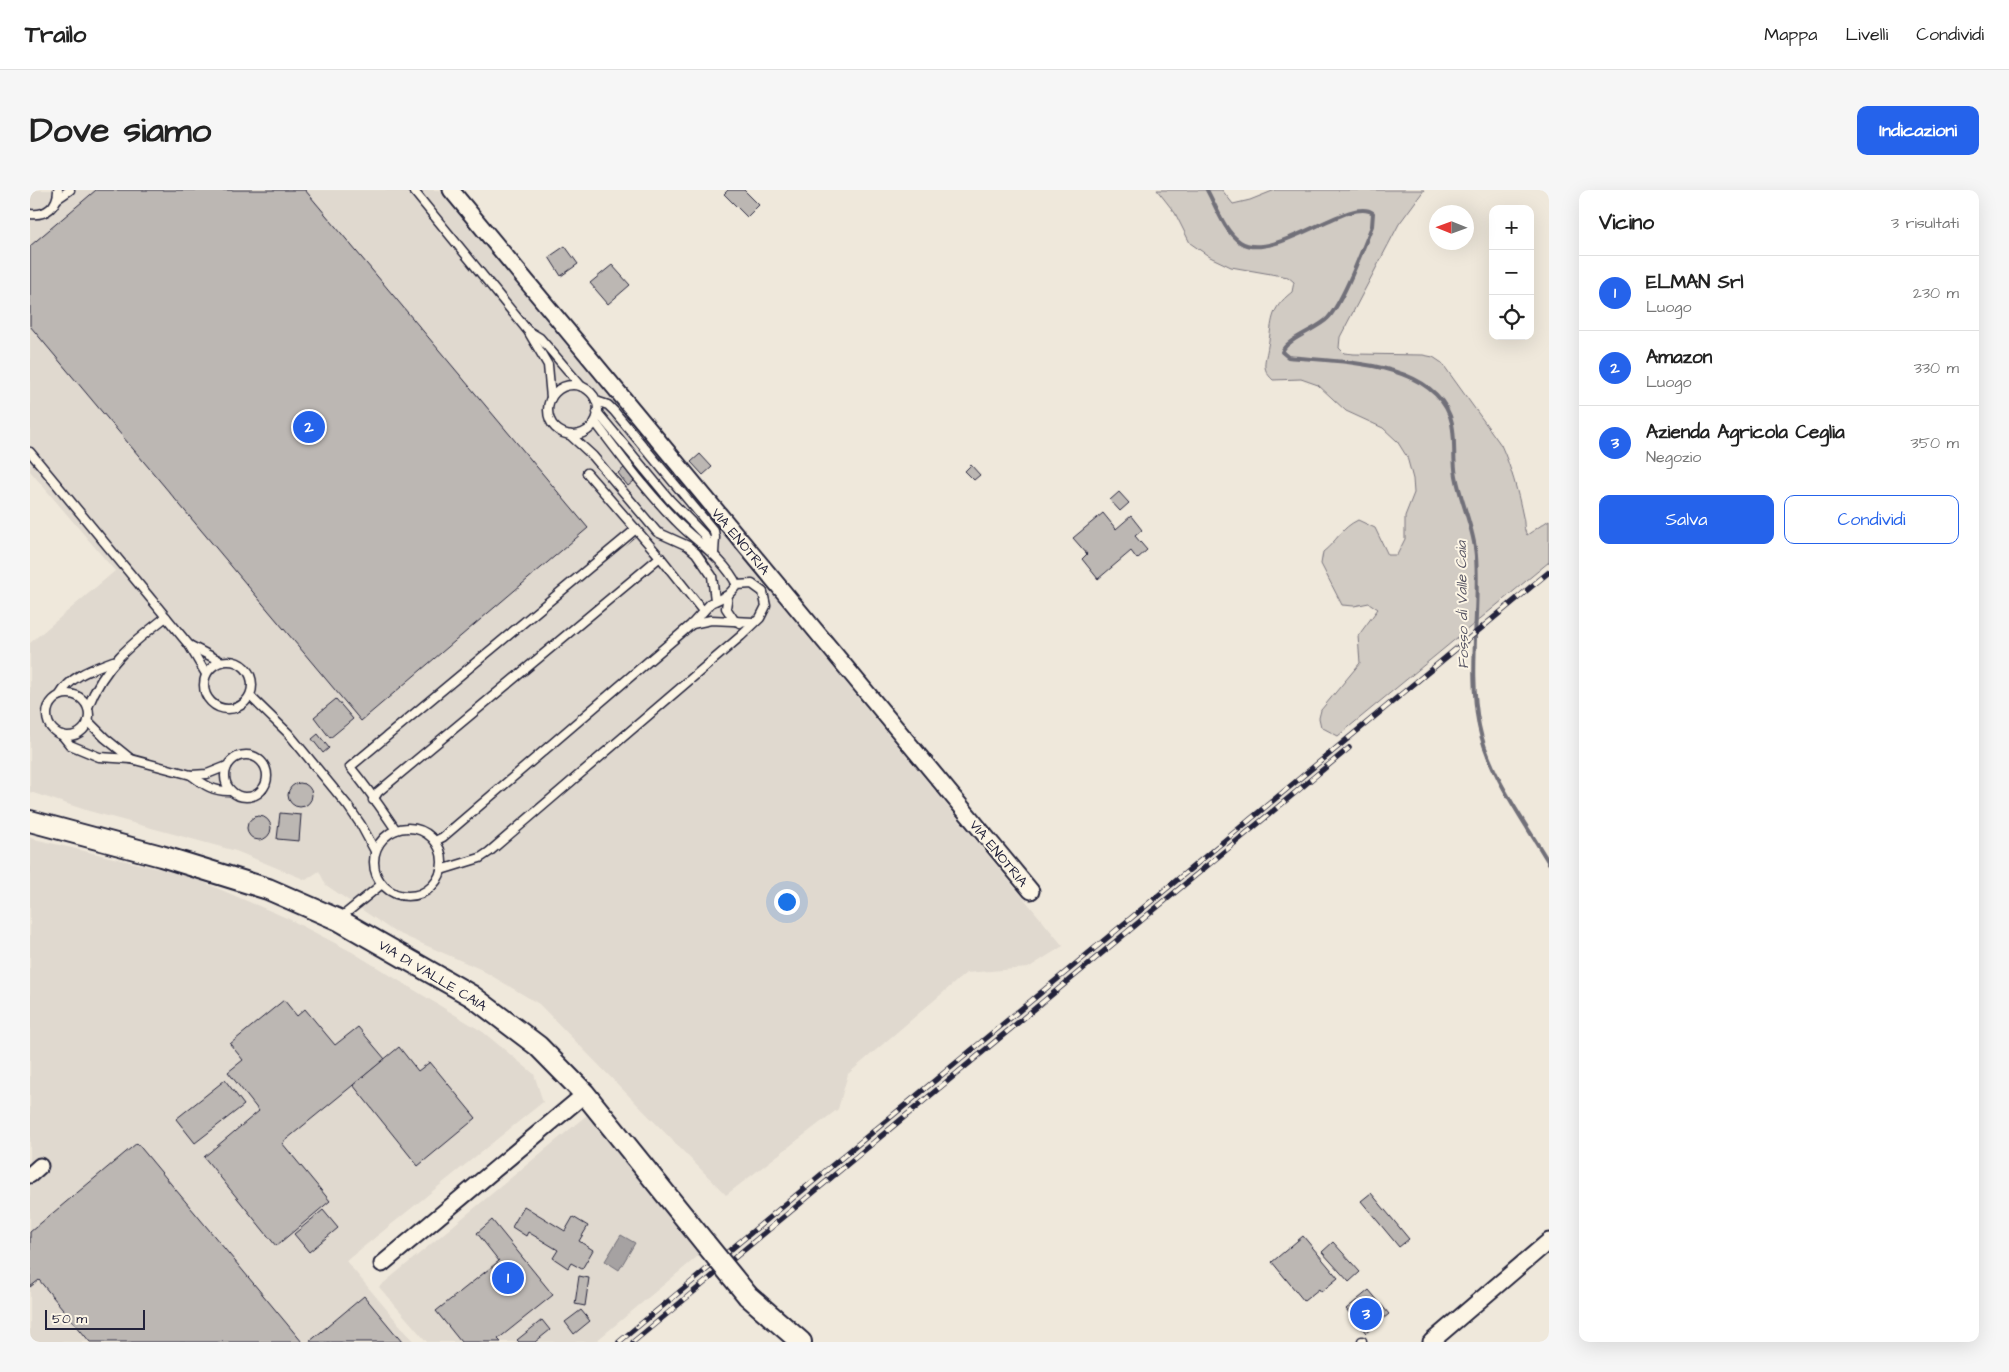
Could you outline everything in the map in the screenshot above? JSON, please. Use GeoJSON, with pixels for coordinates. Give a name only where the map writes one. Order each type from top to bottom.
{"type":"FeatureCollection","features":[{"type":"Feature","properties":{"kind":"street","name":"VIA ENOTRIA"},"geometry":{"type":"LineString","coordinates":[[451,190],[1031,891]]}},
{"type":"Feature","properties":{"kind":"street","name":"VIA DI VALLE CAIA"},"geometry":{"type":"LineString","coordinates":[[30,822],[161,856],[268,889],[339,920],[472,996],[538,1046],[586,1094],[748,1296],[801,1342]]}},
{"type":"Feature","properties":{"kind":"street"},"geometry":{"type":"LineString","coordinates":[[382,1264],[586,1094]]}},
{"type":"Feature","properties":{"kind":"street"},"geometry":{"type":"LineString","coordinates":[[1431,1342],[1549,1241]]}},
{"type":"Feature","properties":{"kind":"lane"},"geometry":{"type":"LineString","coordinates":[[30,220],[54,206],[58,190]]}},
{"type":"Feature","properties":{"kind":"lane"},"geometry":{"type":"LineString","coordinates":[[57,199],[70,190]]}},
{"type":"Feature","properties":{"kind":"lane"},"geometry":{"type":"LineString","coordinates":[[413,190],[528,330],[548,365],[550,398],[547,412],[552,425],[557,430],[570,435],[593,456],[657,532],[688,546],[696,554],[712,576],[715,600]]}},
{"type":"Feature","properties":{"kind":"lane"},"geometry":{"type":"LineString","coordinates":[[30,214],[42,214]]}},
{"type":"Feature","properties":{"kind":"lane"},"geometry":{"type":"LineString","coordinates":[[528,330],[540,338],[582,386],[593,395],[596,402],[597,412],[594,422],[584,432],[570,435]]}},
{"type":"Feature","properties":{"kind":"lane"},"geometry":{"type":"LineString","coordinates":[[550,398],[555,392],[568,385],[582,386]]}},
{"type":"Feature","properties":{"kind":"lane"},"geometry":{"type":"LineString","coordinates":[[596,402],[602,402],[614,411],[714,531],[716,537],[714,553]]}},
{"type":"Feature","properties":{"kind":"lane"},"geometry":{"type":"LineString","coordinates":[[597,412],[670,500],[704,535],[714,553],[732,575],[737,585]]}},
{"type":"Feature","properties":{"kind":"lane"},"geometry":{"type":"LineString","coordinates":[[594,422],[675,520],[714,553]]}},
{"type":"Feature","properties":{"kind":"lane"},"geometry":{"type":"LineString","coordinates":[[30,452],[189,645],[206,674]]}},
{"type":"Feature","properties":{"kind":"lane"},"geometry":{"type":"LineString","coordinates":[[587,473],[660,557],[703,611]]}},
{"type":"Feature","properties":{"kind":"lane"},"geometry":{"type":"LineString","coordinates":[[396,830],[373,800],[371,792],[350,767],[636,530]]}},
{"type":"Feature","properties":{"kind":"lane"},"geometry":{"type":"LineString","coordinates":[[373,800],[378,792],[660,557]]}},
{"type":"Feature","properties":{"kind":"lane"},"geometry":{"type":"LineString","coordinates":[[435,841],[692,624],[715,600],[728,595],[737,585],[752,584],[763,592],[766,598],[764,612],[742,636],[489,852],[480,858],[441,870]]}},
{"type":"Feature","properties":{"kind":"lane"},"geometry":{"type":"LineString","coordinates":[[728,595],[726,608],[734,620],[740,623]]}},
{"type":"Feature","properties":{"kind":"lane"},"geometry":{"type":"LineString","coordinates":[[62,736],[75,735],[81,731],[88,720],[88,707],[93,694],[114,661],[166,617]]}},
{"type":"Feature","properties":{"kind":"lane"},"geometry":{"type":"LineString","coordinates":[[692,624],[711,620],[740,623],[754,622]]}},
{"type":"Feature","properties":{"kind":"lane"},"geometry":{"type":"LineString","coordinates":[[189,645],[222,662],[236,662],[247,670],[252,682],[250,696],[246,701],[234,708],[228,709],[215,705],[206,695],[204,688],[206,674],[210,669],[222,662]]}},
{"type":"Feature","properties":{"kind":"lane"},"geometry":{"type":"LineString","coordinates":[[114,661],[89,670],[66,684],[60,695],[50,703],[47,716],[51,728],[70,745],[99,757],[131,758],[191,775],[207,774],[227,766],[236,757],[249,755],[260,761],[266,772],[265,785],[256,795],[242,797],[231,791],[220,792],[208,788],[191,775]]}},
{"type":"Feature","properties":{"kind":"lane"},"geometry":{"type":"LineString","coordinates":[[60,695],[74,694],[88,707]]}},
{"type":"Feature","properties":{"kind":"lane"},"geometry":{"type":"LineString","coordinates":[[250,696],[288,733],[348,806],[375,851]]}},
{"type":"Feature","properties":{"kind":"lane"},"geometry":{"type":"LineString","coordinates":[[88,720],[105,738],[131,758]]}},
{"type":"Feature","properties":{"kind":"lane"},"geometry":{"type":"LineString","coordinates":[[227,766],[225,779],[231,791]]}},
{"type":"Feature","properties":{"kind":"lane"},"geometry":{"type":"LineString","coordinates":[[415,828],[430,835],[435,841],[442,857],[441,870],[431,887],[417,895],[400,896],[392,893],[382,884],[373,867],[375,851],[384,837],[396,830],[415,828]]}},
{"type":"Feature","properties":{"kind":"lane"},"geometry":{"type":"LineString","coordinates":[[339,920],[382,884]]}},
{"type":"Feature","properties":{"kind":"shaded area"},"geometry":{"type":"Polygon","coordinates":[[[30,190],[439,190],[1063,946],[1028,968],[966,973],[848,1074],[838,1109],[726,1195],[539,1004],[480,969],[393,931],[326,885],[319,871],[306,880],[236,851],[89,811],[30,792],[30,643],[115,571],[30,471],[30,190]]]}},
{"type":"Feature","properties":{"kind":"shaded area"},"geometry":{"type":"Polygon","coordinates":[[[1157,190],[1222,190],[1233,204],[1250,200],[1275,190],[1424,190],[1399,224],[1340,337],[1339,348],[1344,353],[1354,354],[1423,355],[1433,357],[1442,363],[1501,445],[1514,480],[1527,535],[1549,520],[1549,562],[1338,736],[1321,727],[1319,718],[1321,710],[1360,663],[1358,636],[1378,609],[1369,603],[1354,606],[1342,605],[1321,564],[1323,552],[1347,527],[1358,520],[1375,528],[1388,555],[1397,555],[1405,539],[1405,516],[1414,493],[1413,479],[1407,457],[1397,441],[1383,428],[1346,411],[1318,385],[1301,379],[1273,380],[1269,376],[1266,372],[1265,364],[1273,316],[1279,304],[1292,292],[1294,282],[1288,277],[1231,267],[1210,257],[1190,243],[1175,213],[1157,190]]]}},
{"type":"Feature","properties":{"kind":"shaded area"},"geometry":{"type":"Polygon","coordinates":[[[30,838],[189,876],[289,919],[352,952],[483,1032],[534,1074],[543,1102],[346,1261],[414,1342],[30,1342],[30,838]]]}},
{"type":"Feature","properties":{"kind":"shaded area"},"geometry":{"type":"Polygon","coordinates":[[[587,1115],[703,1252],[595,1342],[427,1342],[379,1287],[587,1115]]]}},
{"type":"Feature","properties":{"kind":"shaded area"},"geometry":{"type":"Polygon","coordinates":[[[621,1235],[635,1243],[619,1270],[605,1261],[621,1235]]]}},
{"type":"Feature","properties":{"kind":"building"},"geometry":{"type":"Polygon","coordinates":[[[96,190],[305,190],[588,528],[361,721],[30,326],[30,246],[96,190]]]}},
{"type":"Feature","properties":{"kind":"building"},"geometry":{"type":"Polygon","coordinates":[[[728,190],[744,190],[759,205],[747,217],[724,194],[728,190]]]}},
{"type":"Feature","properties":{"kind":"building"},"geometry":{"type":"Polygon","coordinates":[[[565,246],[578,264],[561,276],[549,257],[565,246]]]}},
{"type":"Feature","properties":{"kind":"building"},"geometry":{"type":"Polygon","coordinates":[[[612,265],[630,285],[608,304],[590,283],[612,265]]]}},
{"type":"Feature","properties":{"kind":"building"},"geometry":{"type":"Polygon","coordinates":[[[700,454],[712,467],[703,475],[691,462],[700,454]]]}},
{"type":"Feature","properties":{"kind":"building"},"geometry":{"type":"Polygon","coordinates":[[[971,465],[980,475],[974,480],[965,471],[971,465]]]}},
{"type":"Feature","properties":{"kind":"building"},"geometry":{"type":"Polygon","coordinates":[[[624,468],[634,481],[628,486],[618,473],[624,468]]]}},
{"type":"Feature","properties":{"kind":"building"},"geometry":{"type":"Polygon","coordinates":[[[1119,492],[1129,503],[1120,511],[1110,500],[1119,492]]]}},
{"type":"Feature","properties":{"kind":"building"},"geometry":{"type":"Polygon","coordinates":[[[1103,513],[1116,529],[1131,516],[1142,530],[1135,536],[1147,550],[1137,559],[1131,551],[1098,579],[1082,559],[1087,554],[1073,538],[1103,513]]]}},
{"type":"Feature","properties":{"kind":"building"},"geometry":{"type":"Polygon","coordinates":[[[336,699],[353,719],[330,738],[314,717],[336,699]]]}},
{"type":"Feature","properties":{"kind":"building"},"geometry":{"type":"Polygon","coordinates":[[[318,734],[329,748],[323,753],[312,739],[318,734]]]}},
{"type":"Feature","properties":{"kind":"building"},"geometry":{"type":"Polygon","coordinates":[[[300,783],[309,786],[312,795],[309,804],[300,807],[291,804],[288,795],[291,786],[300,783]]]}},
{"type":"Feature","properties":{"kind":"building"},"geometry":{"type":"Polygon","coordinates":[[[280,813],[301,815],[299,841],[277,839],[280,813]]]}},
{"type":"Feature","properties":{"kind":"building"},"geometry":{"type":"Polygon","coordinates":[[[259,816],[268,819],[271,828],[268,837],[259,840],[250,837],[247,828],[250,819],[259,816]]]}},
{"type":"Feature","properties":{"kind":"building"},"geometry":{"type":"Polygon","coordinates":[[[284,1000],[297,1016],[305,1009],[335,1045],[358,1027],[385,1059],[282,1143],[330,1201],[276,1246],[204,1157],[259,1111],[228,1072],[243,1060],[230,1044],[284,1000]]]}},
{"type":"Feature","properties":{"kind":"building"},"geometry":{"type":"Polygon","coordinates":[[[399,1047],[418,1071],[430,1062],[476,1118],[418,1166],[353,1085],[399,1047]]]}},
{"type":"Feature","properties":{"kind":"building"},"geometry":{"type":"Polygon","coordinates":[[[225,1080],[244,1105],[195,1143],[176,1119],[225,1080]]]}},
{"type":"Feature","properties":{"kind":"building"},"geometry":{"type":"Polygon","coordinates":[[[137,1143],[302,1342],[90,1342],[39,1280],[30,1287],[30,1232],[137,1143]]]}},
{"type":"Feature","properties":{"kind":"building"},"geometry":{"type":"Polygon","coordinates":[[[1371,1193],[1409,1239],[1399,1247],[1361,1201],[1371,1193]]]}},
{"type":"Feature","properties":{"kind":"building"},"geometry":{"type":"Polygon","coordinates":[[[524,1206],[565,1231],[573,1217],[588,1226],[579,1241],[593,1250],[582,1269],[571,1263],[568,1268],[553,1258],[558,1250],[528,1232],[526,1236],[512,1227],[524,1206]]]}},
{"type":"Feature","properties":{"kind":"building"},"geometry":{"type":"Polygon","coordinates":[[[323,1210],[338,1228],[309,1252],[294,1234],[323,1210]]]}},
{"type":"Feature","properties":{"kind":"building"},"geometry":{"type":"Polygon","coordinates":[[[492,1220],[553,1295],[498,1339],[501,1342],[461,1342],[436,1311],[499,1261],[477,1233],[492,1220]]]}},
{"type":"Feature","properties":{"kind":"building"},"geometry":{"type":"Polygon","coordinates":[[[1303,1236],[1338,1278],[1321,1292],[1319,1289],[1304,1301],[1272,1262],[1303,1236]]]}},
{"type":"Feature","properties":{"kind":"building"},"geometry":{"type":"Polygon","coordinates":[[[1333,1242],[1360,1272],[1349,1282],[1322,1252],[1333,1242]]]}},
{"type":"Feature","properties":{"kind":"building"},"geometry":{"type":"Polygon","coordinates":[[[579,1276],[589,1278],[585,1306],[575,1304],[579,1276]]]}},
{"type":"Feature","properties":{"kind":"building"},"geometry":{"type":"Polygon","coordinates":[[[1369,1290],[1389,1314],[1366,1333],[1346,1309],[1369,1290]]]}},
{"type":"Feature","properties":{"kind":"building"},"geometry":{"type":"Polygon","coordinates":[[[364,1296],[402,1342],[309,1342],[364,1296]]]}},
{"type":"Feature","properties":{"kind":"building"},"geometry":{"type":"Polygon","coordinates":[[[581,1310],[590,1321],[574,1334],[565,1322],[581,1310]]]}},
{"type":"Feature","properties":{"kind":"building"},"geometry":{"type":"Polygon","coordinates":[[[542,1320],[550,1330],[535,1342],[519,1342],[517,1340],[542,1320]]]}},
{"type":"Feature","properties":{"kind":"waterway","name":"Fosso di Valle Caia"},"geometry":{"type":"LineString","coordinates":[[1207,190],[1221,218],[1234,237],[1240,242],[1254,246],[1271,244],[1291,238],[1347,213],[1362,210],[1373,213],[1372,226],[1346,288],[1334,310],[1323,322],[1289,343],[1282,352],[1288,357],[1355,363],[1379,367],[1402,374],[1423,384],[1439,398],[1450,416],[1456,476],[1473,535],[1476,556],[1477,599],[1474,684],[1479,726],[1490,761],[1508,797],[1549,863]]}},
{"type":"Feature","properties":{"kind":"railway"},"geometry":{"type":"LineString","coordinates":[[619,1342],[1549,572]]}},
{"type":"Feature","properties":{"kind":"railway"},"geometry":{"type":"LineString","coordinates":[[633,1342],[1349,748]]}},
{"type":"Feature","properties":{"kind":"place","name":"Amazon"},"geometry":{"type":"Point","coordinates":[309,427]}},
{"type":"Feature","properties":{"kind":"place","name":"ELMAN Srl"},"geometry":{"type":"Point","coordinates":[508,1278]}},
{"type":"Feature","properties":{"kind":"place","name":"Azienda Agricola Ceglia"},"geometry":{"type":"Point","coordinates":[1366,1314]}}]}
